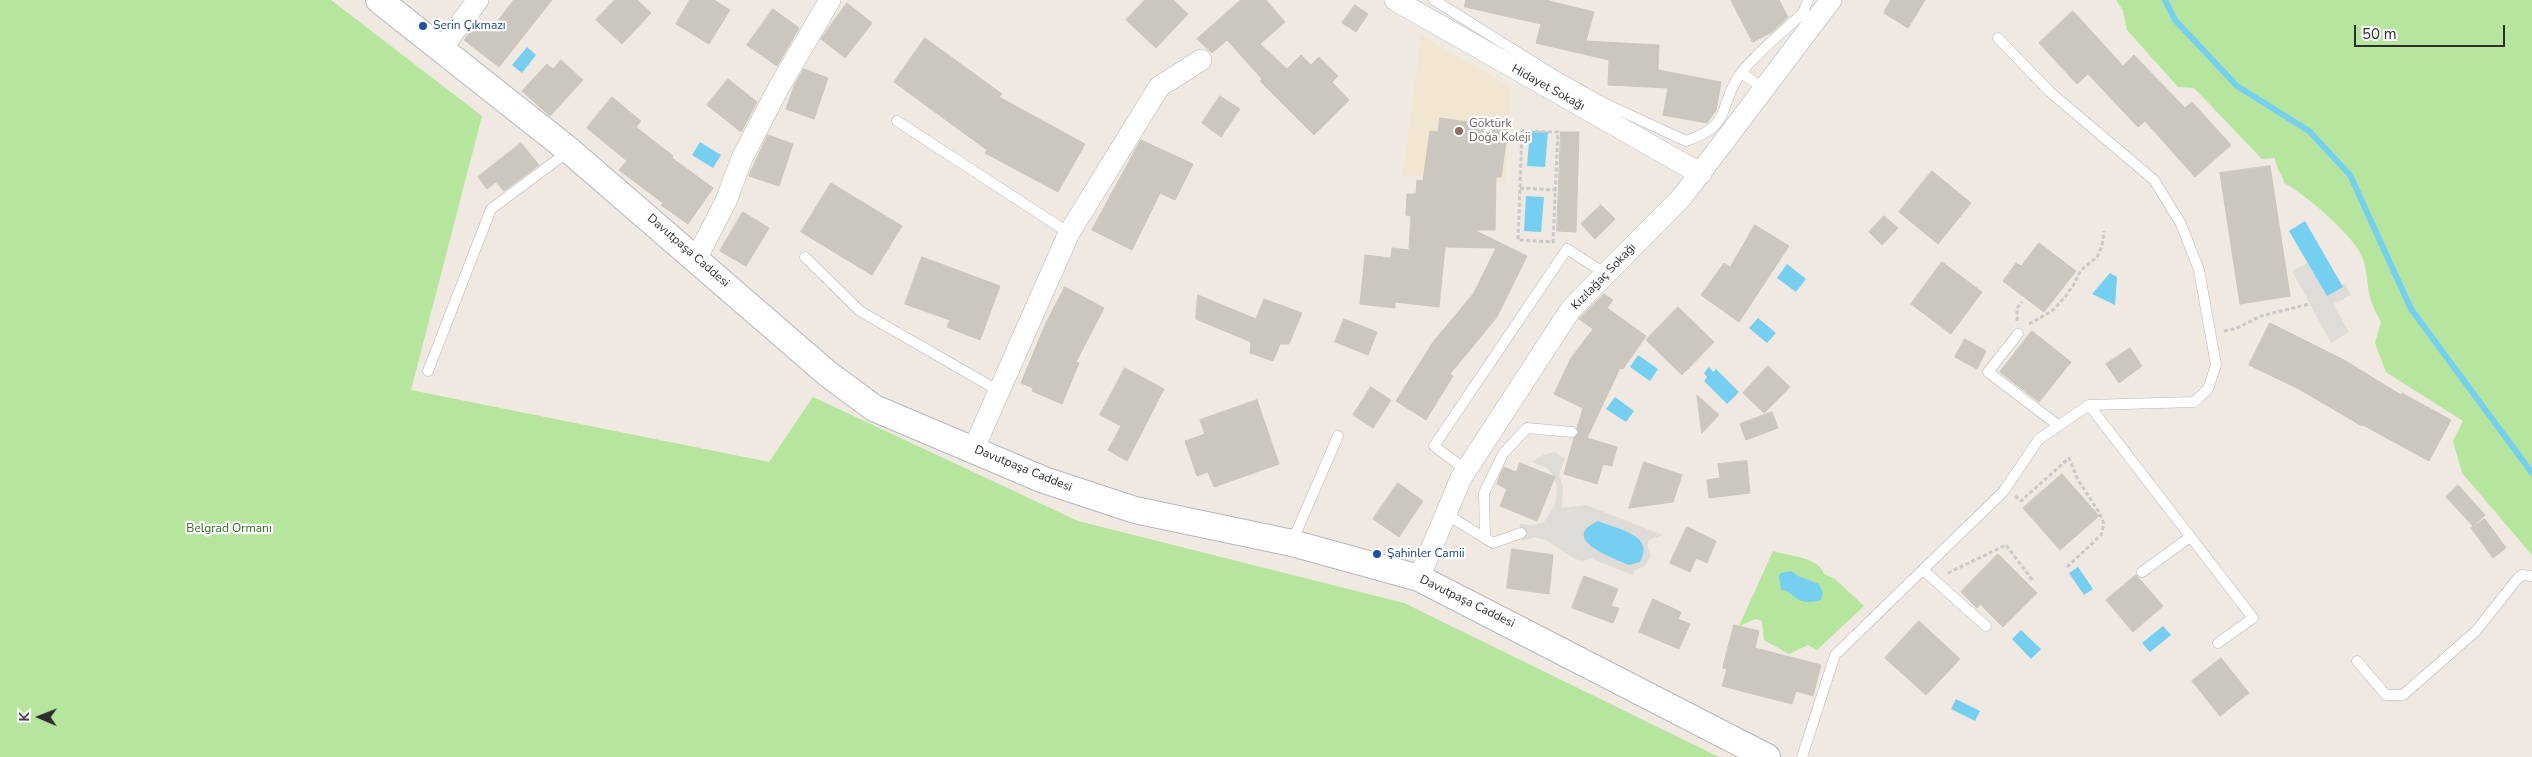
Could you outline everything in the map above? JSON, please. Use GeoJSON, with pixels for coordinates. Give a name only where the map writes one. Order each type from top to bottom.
{"type":"FeatureCollection","features":[{"type":"Feature","properties":{"kind":"street","name":"Davutpaşa Caddesi"},"geometry":{"type":"LineString","coordinates":[[379,0],[570,151],[848,390],[874,408],[1044,480],[1135,510],[1292,543],[1419,578],[1767,757]]}},
{"type":"Feature","properties":{"kind":"street"},"geometry":{"type":"LineString","coordinates":[[441,49],[478,0]]}},
{"type":"Feature","properties":{"kind":"street"},"geometry":{"type":"LineString","coordinates":[[696,259],[726,201],[742,158],[779,87],[830,0]]}},
{"type":"Feature","properties":{"kind":"street","name":"Hidayet Sokağı"},"geometry":{"type":"LineString","coordinates":[[1395,0],[1701,174]]}},
{"type":"Feature","properties":{"kind":"street","name":"Kızılağaç Sokağı"},"geometry":{"type":"LineString","coordinates":[[1419,578],[1466,470],[1572,308],[1682,197],[1831,2]]}},
{"type":"Feature","properties":{"kind":"street"},"geometry":{"type":"LineString","coordinates":[[973,450],[1069,233],[1160,87],[1201,60]]}},
{"type":"Feature","properties":{"kind":"lane"},"geometry":{"type":"LineString","coordinates":[[1434,0],[1606,104],[1686,141],[1703,135],[1719,123],[1741,73],[1803,13],[1808,0]]}},
{"type":"Feature","properties":{"kind":"lane"},"geometry":{"type":"LineString","coordinates":[[1802,757],[1835,655],[2005,488],[2039,439],[2088,406],[2194,402],[2208,390],[2216,365],[2212,333],[2199,270],[2181,224],[2154,180],[2050,92],[1998,38]]}},
{"type":"Feature","properties":{"kind":"lane"},"geometry":{"type":"LineString","coordinates":[[1741,73],[1765,90]]}},
{"type":"Feature","properties":{"kind":"lane"},"geometry":{"type":"LineString","coordinates":[[897,121],[1069,233]]}},
{"type":"Feature","properties":{"kind":"lane"},"geometry":{"type":"LineString","coordinates":[[428,371],[490,209],[570,151]]}},
{"type":"Feature","properties":{"kind":"lane"},"geometry":{"type":"LineString","coordinates":[[1466,470],[1434,446],[1568,249],[1606,274]]}},
{"type":"Feature","properties":{"kind":"lane"},"geometry":{"type":"LineString","coordinates":[[805,258],[860,311],[999,391]]}},
{"type":"Feature","properties":{"kind":"lane"},"geometry":{"type":"LineString","coordinates":[[2018,334],[1988,372],[2059,426]]}},
{"type":"Feature","properties":{"kind":"lane"},"geometry":{"type":"LineString","coordinates":[[2088,406],[2253,618],[2218,644]]}},
{"type":"Feature","properties":{"kind":"lane"},"geometry":{"type":"LineString","coordinates":[[1484,537],[1484,493],[1503,454],[1526,428],[1572,432]]}},
{"type":"Feature","properties":{"kind":"lane"},"geometry":{"type":"LineString","coordinates":[[1292,543],[1338,436]]}},
{"type":"Feature","properties":{"kind":"lane"},"geometry":{"type":"LineString","coordinates":[[1446,514],[1493,543],[1521,533]]}},
{"type":"Feature","properties":{"kind":"lane"},"geometry":{"type":"LineString","coordinates":[[2142,572],[2190,537]]}},
{"type":"Feature","properties":{"kind":"lane"},"geometry":{"type":"LineString","coordinates":[[1923,570],[1986,626]]}},
{"type":"Feature","properties":{"kind":"lane"},"geometry":{"type":"LineString","coordinates":[[2357,661],[2386,695],[2402,695],[2476,631],[2518,578],[2522,575],[2532,576]]}},
{"type":"Feature","properties":{"kind":"path"},"geometry":{"type":"LineString","coordinates":[[1522,131],[1558,132],[1553,242],[1518,240],[1520,188],[1522,131]]}},
{"type":"Feature","properties":{"kind":"path"},"geometry":{"type":"LineString","coordinates":[[1520,188],[1556,190]]}},
{"type":"Feature","properties":{"kind":"path"},"geometry":{"type":"LineString","coordinates":[[2025,326],[2052,311],[2065,297],[2081,270],[2096,256],[2102,246],[2104,232]]}},
{"type":"Feature","properties":{"kind":"path"},"geometry":{"type":"LineString","coordinates":[[2212,333],[2234,329],[2261,316],[2310,304]]}},
{"type":"Feature","properties":{"kind":"path"},"geometry":{"type":"LineString","coordinates":[[2005,488],[2021,501],[2069,458],[2078,480],[2100,512],[2104,524],[2101,535],[2066,568]]}},
{"type":"Feature","properties":{"kind":"path"},"geometry":{"type":"LineString","coordinates":[[1934,580],[2006,545],[2033,581]]}},
{"type":"Feature","properties":{"kind":"shaded area","name":"Göktürk Doğa Koleji"},"geometry":{"type":"Polygon","coordinates":[[[1421,36],[1511,87],[1505,182],[1403,175],[1421,36]]]}},
{"type":"Feature","properties":{"kind":"shaded area"},"geometry":{"type":"Polygon","coordinates":[[[2308,263],[2327,296],[2345,283],[2351,295],[2333,304],[2349,332],[2331,343],[2292,271],[2308,263]]]}},
{"type":"Feature","properties":{"kind":"shaded area"},"geometry":{"type":"Polygon","coordinates":[[[1554,452],[1565,458],[1559,475],[1563,486],[1562,508],[1586,505],[1663,535],[1649,540],[1647,546],[1651,556],[1645,566],[1635,570],[1632,575],[1590,558],[1584,561],[1575,559],[1546,540],[1534,537],[1522,541],[1520,524],[1534,525],[1544,522],[1555,505],[1557,487],[1553,475],[1547,468],[1532,462],[1543,455],[1554,452]]]}},
{"type":"Feature","properties":{"kind":"green space","name":"Belgrad Ormanı"},"geometry":{"type":"Polygon","coordinates":[[[0,0],[331,0],[482,116],[411,390],[769,462],[813,397],[1078,521],[1404,603],[1719,757],[0,757],[0,0]]]}},
{"type":"Feature","properties":{"kind":"green space"},"geometry":{"type":"Polygon","coordinates":[[[2116,0],[2532,0],[2532,555],[2462,473],[2453,441],[2463,421],[2386,372],[2375,343],[2381,322],[2371,300],[2363,259],[2359,250],[2329,217],[2304,196],[2284,183],[2275,158],[2262,159],[2194,88],[2178,87],[2127,30],[2123,11],[2116,0]]]}},
{"type":"Feature","properties":{"kind":"green space"},"geometry":{"type":"Polygon","coordinates":[[[1773,551],[1810,560],[1821,568],[1824,574],[1835,579],[1864,606],[1817,650],[1808,645],[1789,654],[1764,640],[1762,621],[1756,619],[1739,626],[1773,551]]]}},
{"type":"Feature","properties":{"kind":"water"},"geometry":{"type":"Polygon","coordinates":[[[527,47],[536,55],[522,73],[512,65],[527,47]]]}},
{"type":"Feature","properties":{"kind":"water"},"geometry":{"type":"Polygon","coordinates":[[[1530,131],[1548,132],[1545,167],[1527,166],[1530,131]]]}},
{"type":"Feature","properties":{"kind":"water"},"geometry":{"type":"Polygon","coordinates":[[[700,142],[721,155],[713,168],[692,155],[700,142]]]}},
{"type":"Feature","properties":{"kind":"water"},"geometry":{"type":"Polygon","coordinates":[[[1526,196],[1544,197],[1541,232],[1524,231],[1526,196]]]}},
{"type":"Feature","properties":{"kind":"water"},"geometry":{"type":"Polygon","coordinates":[[[2305,221],[2343,287],[2327,296],[2289,231],[2305,221]]]}},
{"type":"Feature","properties":{"kind":"water"},"geometry":{"type":"Polygon","coordinates":[[[1787,264],[1806,279],[1796,292],[1777,278],[1787,264]]]}},
{"type":"Feature","properties":{"kind":"water"},"geometry":{"type":"Polygon","coordinates":[[[2110,273],[2117,277],[2115,305],[2092,294],[2110,273]]]}},
{"type":"Feature","properties":{"kind":"water"},"geometry":{"type":"Polygon","coordinates":[[[1758,318],[1776,333],[1767,343],[1749,328],[1758,318]]]}},
{"type":"Feature","properties":{"kind":"water"},"geometry":{"type":"Polygon","coordinates":[[[1638,355],[1658,369],[1650,381],[1630,367],[1638,355]]]}},
{"type":"Feature","properties":{"kind":"water"},"geometry":{"type":"Polygon","coordinates":[[[1709,367],[1713,372],[1716,369],[1739,392],[1727,404],[1704,381],[1707,377],[1704,373],[1709,367]]]}},
{"type":"Feature","properties":{"kind":"water"},"geometry":{"type":"Polygon","coordinates":[[[1615,397],[1634,411],[1626,422],[1606,409],[1615,397]]]}},
{"type":"Feature","properties":{"kind":"water"},"geometry":{"type":"Polygon","coordinates":[[[1598,521],[1624,530],[1639,539],[1643,545],[1644,553],[1640,562],[1629,565],[1592,547],[1586,541],[1584,534],[1587,528],[1598,521]]]}},
{"type":"Feature","properties":{"kind":"water"},"geometry":{"type":"Polygon","coordinates":[[[2078,567],[2093,589],[2084,595],[2069,573],[2078,567]]]}},
{"type":"Feature","properties":{"kind":"water"},"geometry":{"type":"Polygon","coordinates":[[[1791,571],[1798,576],[1819,584],[1823,593],[1821,600],[1805,602],[1781,590],[1779,576],[1781,573],[1791,571]]]}},
{"type":"Feature","properties":{"kind":"water"},"geometry":{"type":"Polygon","coordinates":[[[2163,626],[2171,635],[2150,652],[2142,643],[2163,626]]]}},
{"type":"Feature","properties":{"kind":"water"},"geometry":{"type":"Polygon","coordinates":[[[2021,630],[2041,649],[2031,659],[2012,639],[2021,630]]]}},
{"type":"Feature","properties":{"kind":"water"},"geometry":{"type":"Polygon","coordinates":[[[1956,699],[1980,711],[1975,721],[1951,709],[1956,699]]]}},
{"type":"Feature","properties":{"kind":"building"},"geometry":{"type":"Polygon","coordinates":[[[514,0],[552,0],[499,67],[464,40],[478,23],[489,32],[514,0]]]}},
{"type":"Feature","properties":{"kind":"building"},"geometry":{"type":"Polygon","coordinates":[[[615,0],[637,0],[651,13],[622,44],[596,20],[615,0]]]}},
{"type":"Feature","properties":{"kind":"building"},"geometry":{"type":"Polygon","coordinates":[[[690,0],[714,0],[730,10],[709,44],[676,24],[690,0]]]}},
{"type":"Feature","properties":{"kind":"building"},"geometry":{"type":"Polygon","coordinates":[[[1145,0],[1173,0],[1188,14],[1156,48],[1126,20],[1145,0]]]}},
{"type":"Feature","properties":{"kind":"building"},"geometry":{"type":"Polygon","coordinates":[[[1241,0],[1266,0],[1285,22],[1260,44],[1287,69],[1301,55],[1311,65],[1319,57],[1338,76],[1332,82],[1349,100],[1314,135],[1260,81],[1262,79],[1227,40],[1212,53],[1197,39],[1241,0]]]}},
{"type":"Feature","properties":{"kind":"building"},"geometry":{"type":"Polygon","coordinates":[[[1466,0],[1545,0],[1594,12],[1586,41],[1659,45],[1658,70],[1721,82],[1716,110],[1707,123],[1663,115],[1668,88],[1608,85],[1609,60],[1536,43],[1541,24],[1465,7],[1466,0]]]}},
{"type":"Feature","properties":{"kind":"building"},"geometry":{"type":"Polygon","coordinates":[[[1731,0],[1779,0],[1788,17],[1772,32],[1753,42],[1731,0]]]}},
{"type":"Feature","properties":{"kind":"building"},"geometry":{"type":"Polygon","coordinates":[[[1891,0],[1925,0],[1908,28],[1884,13],[1891,0]]]}},
{"type":"Feature","properties":{"kind":"building"},"geometry":{"type":"Polygon","coordinates":[[[847,3],[872,23],[845,58],[821,39],[847,3]]]}},
{"type":"Feature","properties":{"kind":"building"},"geometry":{"type":"Polygon","coordinates":[[[1355,5],[1368,14],[1356,32],[1342,23],[1355,5]]]}},
{"type":"Feature","properties":{"kind":"building"},"geometry":{"type":"Polygon","coordinates":[[[773,9],[799,28],[777,66],[747,45],[773,9]]]}},
{"type":"Feature","properties":{"kind":"building"},"geometry":{"type":"Polygon","coordinates":[[[2073,11],[2123,66],[2134,55],[2185,108],[2192,102],[2231,145],[2195,177],[2145,121],[2138,127],[2088,74],[2077,84],[2039,43],[2073,11]]]}},
{"type":"Feature","properties":{"kind":"building"},"geometry":{"type":"Polygon","coordinates":[[[925,38],[1002,94],[999,97],[1085,144],[1058,192],[985,153],[987,150],[894,82],[925,38]]]}},
{"type":"Feature","properties":{"kind":"building"},"geometry":{"type":"Polygon","coordinates":[[[561,60],[583,80],[550,116],[522,91],[547,64],[553,69],[561,60]]]}},
{"type":"Feature","properties":{"kind":"building"},"geometry":{"type":"Polygon","coordinates":[[[804,69],[828,78],[814,119],[786,109],[794,86],[804,69]]]}},
{"type":"Feature","properties":{"kind":"building"},"geometry":{"type":"Polygon","coordinates":[[[728,79],[757,102],[741,132],[707,105],[728,79]]]}},
{"type":"Feature","properties":{"kind":"building"},"geometry":{"type":"Polygon","coordinates":[[[1220,96],[1240,109],[1221,137],[1202,123],[1220,96]]]}},
{"type":"Feature","properties":{"kind":"building"},"geometry":{"type":"Polygon","coordinates":[[[612,97],[641,121],[636,127],[673,156],[672,158],[713,188],[688,224],[661,205],[663,203],[619,170],[627,161],[587,128],[612,97]]]}},
{"type":"Feature","properties":{"kind":"building"},"geometry":{"type":"Polygon","coordinates":[[[1440,118],[1508,128],[1501,177],[1496,177],[1495,230],[1474,230],[1527,256],[1497,317],[1450,374],[1453,376],[1426,420],[1396,401],[1433,342],[1474,293],[1496,248],[1445,247],[1439,307],[1395,302],[1395,308],[1360,304],[1365,255],[1391,258],[1392,248],[1409,250],[1411,216],[1406,215],[1407,194],[1416,194],[1417,180],[1423,181],[1430,131],[1438,132],[1440,118]]]}},
{"type":"Feature","properties":{"kind":"building"},"geometry":{"type":"Polygon","coordinates":[[[1561,132],[1579,132],[1576,232],[1557,231],[1561,132]]]}},
{"type":"Feature","properties":{"kind":"building"},"geometry":{"type":"Polygon","coordinates":[[[768,135],[793,144],[779,186],[749,176],[768,135]]]}},
{"type":"Feature","properties":{"kind":"building"},"geometry":{"type":"Polygon","coordinates":[[[1141,140],[1193,164],[1175,200],[1160,193],[1132,250],[1092,230],[1141,140]]]}},
{"type":"Feature","properties":{"kind":"building"},"geometry":{"type":"Polygon","coordinates":[[[521,143],[539,165],[504,191],[496,182],[487,189],[478,177],[521,143]]]}},
{"type":"Feature","properties":{"kind":"building"},"geometry":{"type":"Polygon","coordinates":[[[2270,166],[2290,296],[2240,304],[2220,173],[2270,166]]]}},
{"type":"Feature","properties":{"kind":"building"},"geometry":{"type":"Polygon","coordinates":[[[1932,171],[1971,203],[1938,244],[1899,212],[1932,171]]]}},
{"type":"Feature","properties":{"kind":"building"},"geometry":{"type":"Polygon","coordinates":[[[831,183],[902,226],[872,275],[801,232],[831,183]]]}},
{"type":"Feature","properties":{"kind":"building"},"geometry":{"type":"Polygon","coordinates":[[[1601,205],[1615,219],[1595,239],[1581,224],[1601,205]]]}},
{"type":"Feature","properties":{"kind":"building"},"geometry":{"type":"Polygon","coordinates":[[[743,212],[769,228],[746,266],[720,251],[743,212]]]}},
{"type":"Feature","properties":{"kind":"building"},"geometry":{"type":"Polygon","coordinates":[[[1884,216],[1898,228],[1882,245],[1869,232],[1884,216]]]}},
{"type":"Feature","properties":{"kind":"building"},"geometry":{"type":"Polygon","coordinates":[[[1755,225],[1789,246],[1739,322],[1701,295],[1724,263],[1730,267],[1755,225]]]}},
{"type":"Feature","properties":{"kind":"building"},"geometry":{"type":"Polygon","coordinates":[[[2039,243],[2076,271],[2044,312],[2003,281],[2016,263],[2021,266],[2039,243]]]}},
{"type":"Feature","properties":{"kind":"building"},"geometry":{"type":"Polygon","coordinates":[[[922,257],[1000,286],[980,340],[947,327],[950,320],[905,304],[922,257]]]}},
{"type":"Feature","properties":{"kind":"building"},"geometry":{"type":"Polygon","coordinates":[[[1942,262],[1982,292],[1951,334],[1911,304],[1942,262]]]}},
{"type":"Feature","properties":{"kind":"building"},"geometry":{"type":"Polygon","coordinates":[[[1065,287],[1104,308],[1076,362],[1079,363],[1062,404],[1032,391],[1033,388],[1021,383],[1045,325],[1065,287]]]}},
{"type":"Feature","properties":{"kind":"building"},"geometry":{"type":"Polygon","coordinates":[[[1604,294],[1613,300],[1607,308],[1646,336],[1623,369],[1620,368],[1587,438],[1617,447],[1612,466],[1603,464],[1597,484],[1564,474],[1574,438],[1579,433],[1577,428],[1583,408],[1554,394],[1571,358],[1593,329],[1579,319],[1604,294]]]}},
{"type":"Feature","properties":{"kind":"building"},"geometry":{"type":"Polygon","coordinates":[[[1198,295],[1256,319],[1264,299],[1302,313],[1289,344],[1280,344],[1273,361],[1250,353],[1251,342],[1196,319],[1198,295]]]}},
{"type":"Feature","properties":{"kind":"building"},"geometry":{"type":"Polygon","coordinates":[[[1678,307],[1714,342],[1682,375],[1646,340],[1678,307]]]}},
{"type":"Feature","properties":{"kind":"building"},"geometry":{"type":"Polygon","coordinates":[[[1344,319],[1377,332],[1368,355],[1335,342],[1344,319]]]}},
{"type":"Feature","properties":{"kind":"building"},"geometry":{"type":"Polygon","coordinates":[[[2270,323],[2344,360],[2401,395],[2402,393],[2451,420],[2429,461],[2362,426],[2299,389],[2249,365],[2270,323]]]}},
{"type":"Feature","properties":{"kind":"building"},"geometry":{"type":"Polygon","coordinates":[[[2032,331],[2071,362],[2039,402],[2000,372],[2032,331]]]}},
{"type":"Feature","properties":{"kind":"building"},"geometry":{"type":"Polygon","coordinates":[[[1965,339],[1986,351],[1977,369],[1955,357],[1965,339]]]}},
{"type":"Feature","properties":{"kind":"building"},"geometry":{"type":"Polygon","coordinates":[[[2130,348],[2142,366],[2119,383],[2106,364],[2130,348]]]}},
{"type":"Feature","properties":{"kind":"building"},"geometry":{"type":"Polygon","coordinates":[[[1768,366],[1790,387],[1764,413],[1743,393],[1768,366]]]}},
{"type":"Feature","properties":{"kind":"building"},"geometry":{"type":"Polygon","coordinates":[[[1125,368],[1164,389],[1127,461],[1108,450],[1121,426],[1100,415],[1125,368]]]}},
{"type":"Feature","properties":{"kind":"building"},"geometry":{"type":"Polygon","coordinates":[[[1371,387],[1391,400],[1373,428],[1353,415],[1371,387]]]}},
{"type":"Feature","properties":{"kind":"building"},"geometry":{"type":"Polygon","coordinates":[[[1697,395],[1719,415],[1702,433],[1697,395]]]}},
{"type":"Feature","properties":{"kind":"building"},"geometry":{"type":"Polygon","coordinates":[[[1257,400],[1279,464],[1214,487],[1208,472],[1197,476],[1185,441],[1205,434],[1200,420],[1257,400]]]}},
{"type":"Feature","properties":{"kind":"building"},"geometry":{"type":"Polygon","coordinates":[[[1772,412],[1778,428],[1746,440],[1740,424],[1772,412]]]}},
{"type":"Feature","properties":{"kind":"building"},"geometry":{"type":"Polygon","coordinates":[[[1747,461],[1750,493],[1709,498],[1707,480],[1720,478],[1718,464],[1747,461]]]}},
{"type":"Feature","properties":{"kind":"building"},"geometry":{"type":"Polygon","coordinates":[[[1644,462],[1682,475],[1673,502],[1629,508],[1644,462]]]}},
{"type":"Feature","properties":{"kind":"building"},"geometry":{"type":"Polygon","coordinates":[[[1520,463],[1555,477],[1537,521],[1500,506],[1507,489],[1497,484],[1500,475],[1504,467],[1516,472],[1520,463]]]}},
{"type":"Feature","properties":{"kind":"building"},"geometry":{"type":"Polygon","coordinates":[[[2062,474],[2099,516],[2060,550],[2023,508],[2062,474]]]}},
{"type":"Feature","properties":{"kind":"building"},"geometry":{"type":"Polygon","coordinates":[[[1398,483],[1423,501],[1399,537],[1373,519],[1398,483]]]}},
{"type":"Feature","properties":{"kind":"building"},"geometry":{"type":"Polygon","coordinates":[[[2458,485],[2485,515],[2473,526],[2446,497],[2458,485]]]}},
{"type":"Feature","properties":{"kind":"building"},"geometry":{"type":"Polygon","coordinates":[[[2485,519],[2506,548],[2493,558],[2471,528],[2485,519]]]}},
{"type":"Feature","properties":{"kind":"building"},"geometry":{"type":"Polygon","coordinates":[[[1687,527],[1716,541],[1707,563],[1696,558],[1690,572],[1670,563],[1687,527]]]}},
{"type":"Feature","properties":{"kind":"building"},"geometry":{"type":"Polygon","coordinates":[[[1512,549],[1553,555],[1549,594],[1507,588],[1512,549]]]}},
{"type":"Feature","properties":{"kind":"building"},"geometry":{"type":"Polygon","coordinates":[[[1998,554],[2037,593],[2003,627],[1980,604],[1977,608],[1961,592],[1998,554]]]}},
{"type":"Feature","properties":{"kind":"building"},"geometry":{"type":"Polygon","coordinates":[[[2136,575],[2163,606],[2133,632],[2106,600],[2136,575]]]}},
{"type":"Feature","properties":{"kind":"building"},"geometry":{"type":"Polygon","coordinates":[[[1584,576],[1618,589],[1611,606],[1619,608],[1613,623],[1572,608],[1584,576]]]}},
{"type":"Feature","properties":{"kind":"building"},"geometry":{"type":"Polygon","coordinates":[[[1653,599],[1681,612],[1678,619],[1690,624],[1679,649],[1639,632],[1653,599]]]}},
{"type":"Feature","properties":{"kind":"building"},"geometry":{"type":"Polygon","coordinates":[[[1919,621],[1960,659],[1926,695],[1885,658],[1919,621]]]}},
{"type":"Feature","properties":{"kind":"building"},"geometry":{"type":"Polygon","coordinates":[[[1734,625],[1759,631],[1755,648],[1821,665],[1813,696],[1796,691],[1792,704],[1722,686],[1727,669],[1723,668],[1734,625]]]}},
{"type":"Feature","properties":{"kind":"building"},"geometry":{"type":"Polygon","coordinates":[[[2221,658],[2249,693],[2220,716],[2192,681],[2221,658]]]}},
{"type":"Feature","properties":{"kind":"waterway"},"geometry":{"type":"LineString","coordinates":[[2165,0],[2175,20],[2237,86],[2309,131],[2350,175],[2411,309],[2532,473]]}},
{"type":"Feature","properties":{"kind":"place","name":"Serin Çıkmazı"},"geometry":{"type":"Point","coordinates":[423,26]}},
{"type":"Feature","properties":{"kind":"place","name":"Göktürk Doğa Koleji"},"geometry":{"type":"Point","coordinates":[1459,131]}},
{"type":"Feature","properties":{"kind":"place","name":"Şahinler Camii"},"geometry":{"type":"Point","coordinates":[1377,554]}}]}
